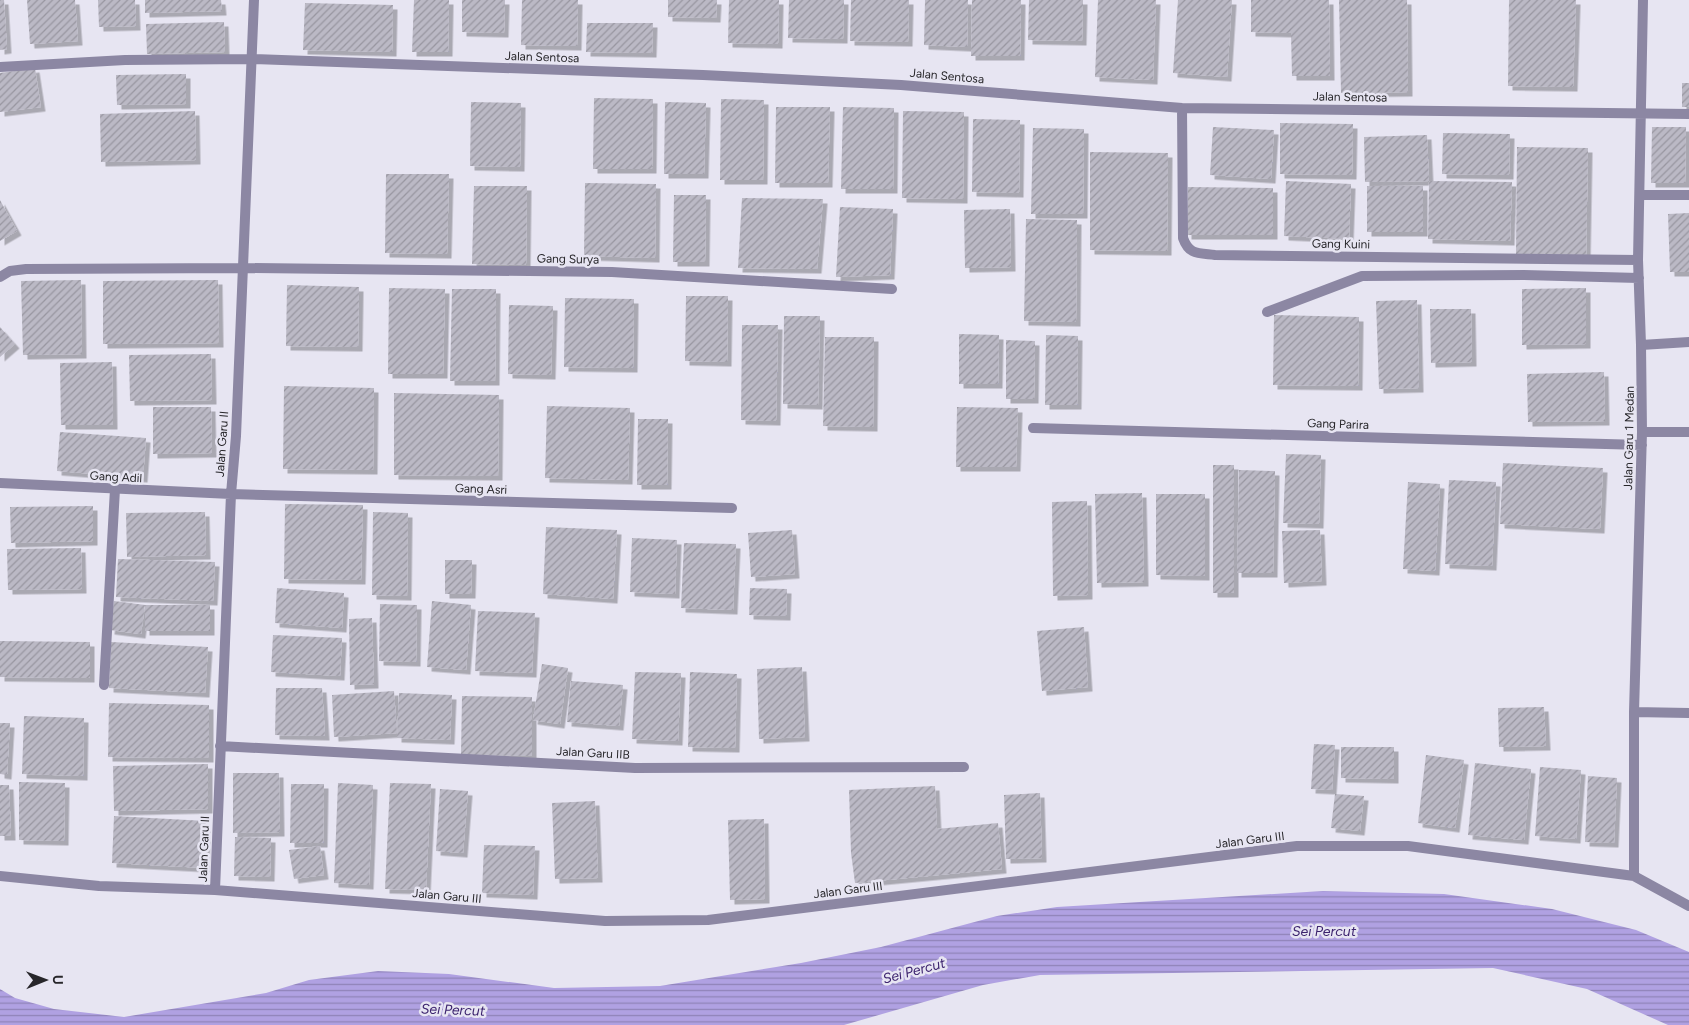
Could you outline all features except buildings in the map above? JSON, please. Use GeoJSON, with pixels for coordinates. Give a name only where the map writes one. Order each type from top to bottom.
{"type":"FeatureCollection","features":[{"type":"Feature","properties":{"kind":"street","name":"Jalan Garu II"},"geometry":{"type":"LineString","coordinates":[[215,890],[254,0]]}},
{"type":"Feature","properties":{"kind":"street","name":"Jalan Garu 1 Medan"},"geometry":{"type":"LineString","coordinates":[[1634,876],[1634,712],[1642,445],[1638,260],[1643,0]]}},
{"type":"Feature","properties":{"kind":"street","name":"Jalan Sentosa"},"geometry":{"type":"LineString","coordinates":[[0,67],[125,60],[251,59],[703,75],[902,85],[1182,108],[1689,114]]}},
{"type":"Feature","properties":{"kind":"street","name":"Gang Kuini"},"geometry":{"type":"LineString","coordinates":[[1182,108],[1183,238],[1186,246],[1194,253],[1215,255],[1638,260]]}},
{"type":"Feature","properties":{"kind":"street"},"geometry":{"type":"LineString","coordinates":[[1640,195],[1689,195]]}},
{"type":"Feature","properties":{"kind":"street","name":"Gang Surya"},"geometry":{"type":"LineString","coordinates":[[0,277],[10,271],[26,269],[243,268],[612,272],[892,289]]}},
{"type":"Feature","properties":{"kind":"street"},"geometry":{"type":"LineString","coordinates":[[1266,312],[1362,276],[1524,275],[1639,278]]}},
{"type":"Feature","properties":{"kind":"street"},"geometry":{"type":"LineString","coordinates":[[1641,345],[1689,342]]}},
{"type":"Feature","properties":{"kind":"street","name":"Gang Parira"},"geometry":{"type":"LineString","coordinates":[[1033,428],[1642,445]]}},
{"type":"Feature","properties":{"kind":"street"},"geometry":{"type":"LineString","coordinates":[[1642,432],[1689,432]]}},
{"type":"Feature","properties":{"kind":"street","name":"Gang Adil"},"geometry":{"type":"LineString","coordinates":[[0,484],[231,494]]}},
{"type":"Feature","properties":{"kind":"street"},"geometry":{"type":"LineString","coordinates":[[104,685],[114,489]]}},
{"type":"Feature","properties":{"kind":"street","name":"Gang Asri"},"geometry":{"type":"LineString","coordinates":[[231,494],[732,508]]}},
{"type":"Feature","properties":{"kind":"street"},"geometry":{"type":"LineString","coordinates":[[1634,712],[1689,713]]}},
{"type":"Feature","properties":{"kind":"street","name":"Jalan Garu IIB"},"geometry":{"type":"LineString","coordinates":[[220,746],[634,768],[964,767]]}},
{"type":"Feature","properties":{"kind":"street","name":"Jalan Garu III"},"geometry":{"type":"LineString","coordinates":[[0,876],[99,886],[215,890],[605,921],[708,920],[1297,846],[1408,846],[1634,876],[1689,906]]}},
{"type":"Feature","properties":{"kind":"water","name":"Sei Percut"},"geometry":{"type":"Polygon","coordinates":[[[1323,891],[1444,894],[1552,909],[1636,930],[1689,952],[1689,1025],[1668,1025],[1587,989],[1493,968],[1040,975],[983,985],[844,1025],[0,1025],[0,989],[15,998],[54,1009],[124,1017],[266,993],[309,980],[378,971],[449,974],[554,988],[660,986],[801,963],[881,947],[997,916],[1057,907],[1323,891]]]}}]}
